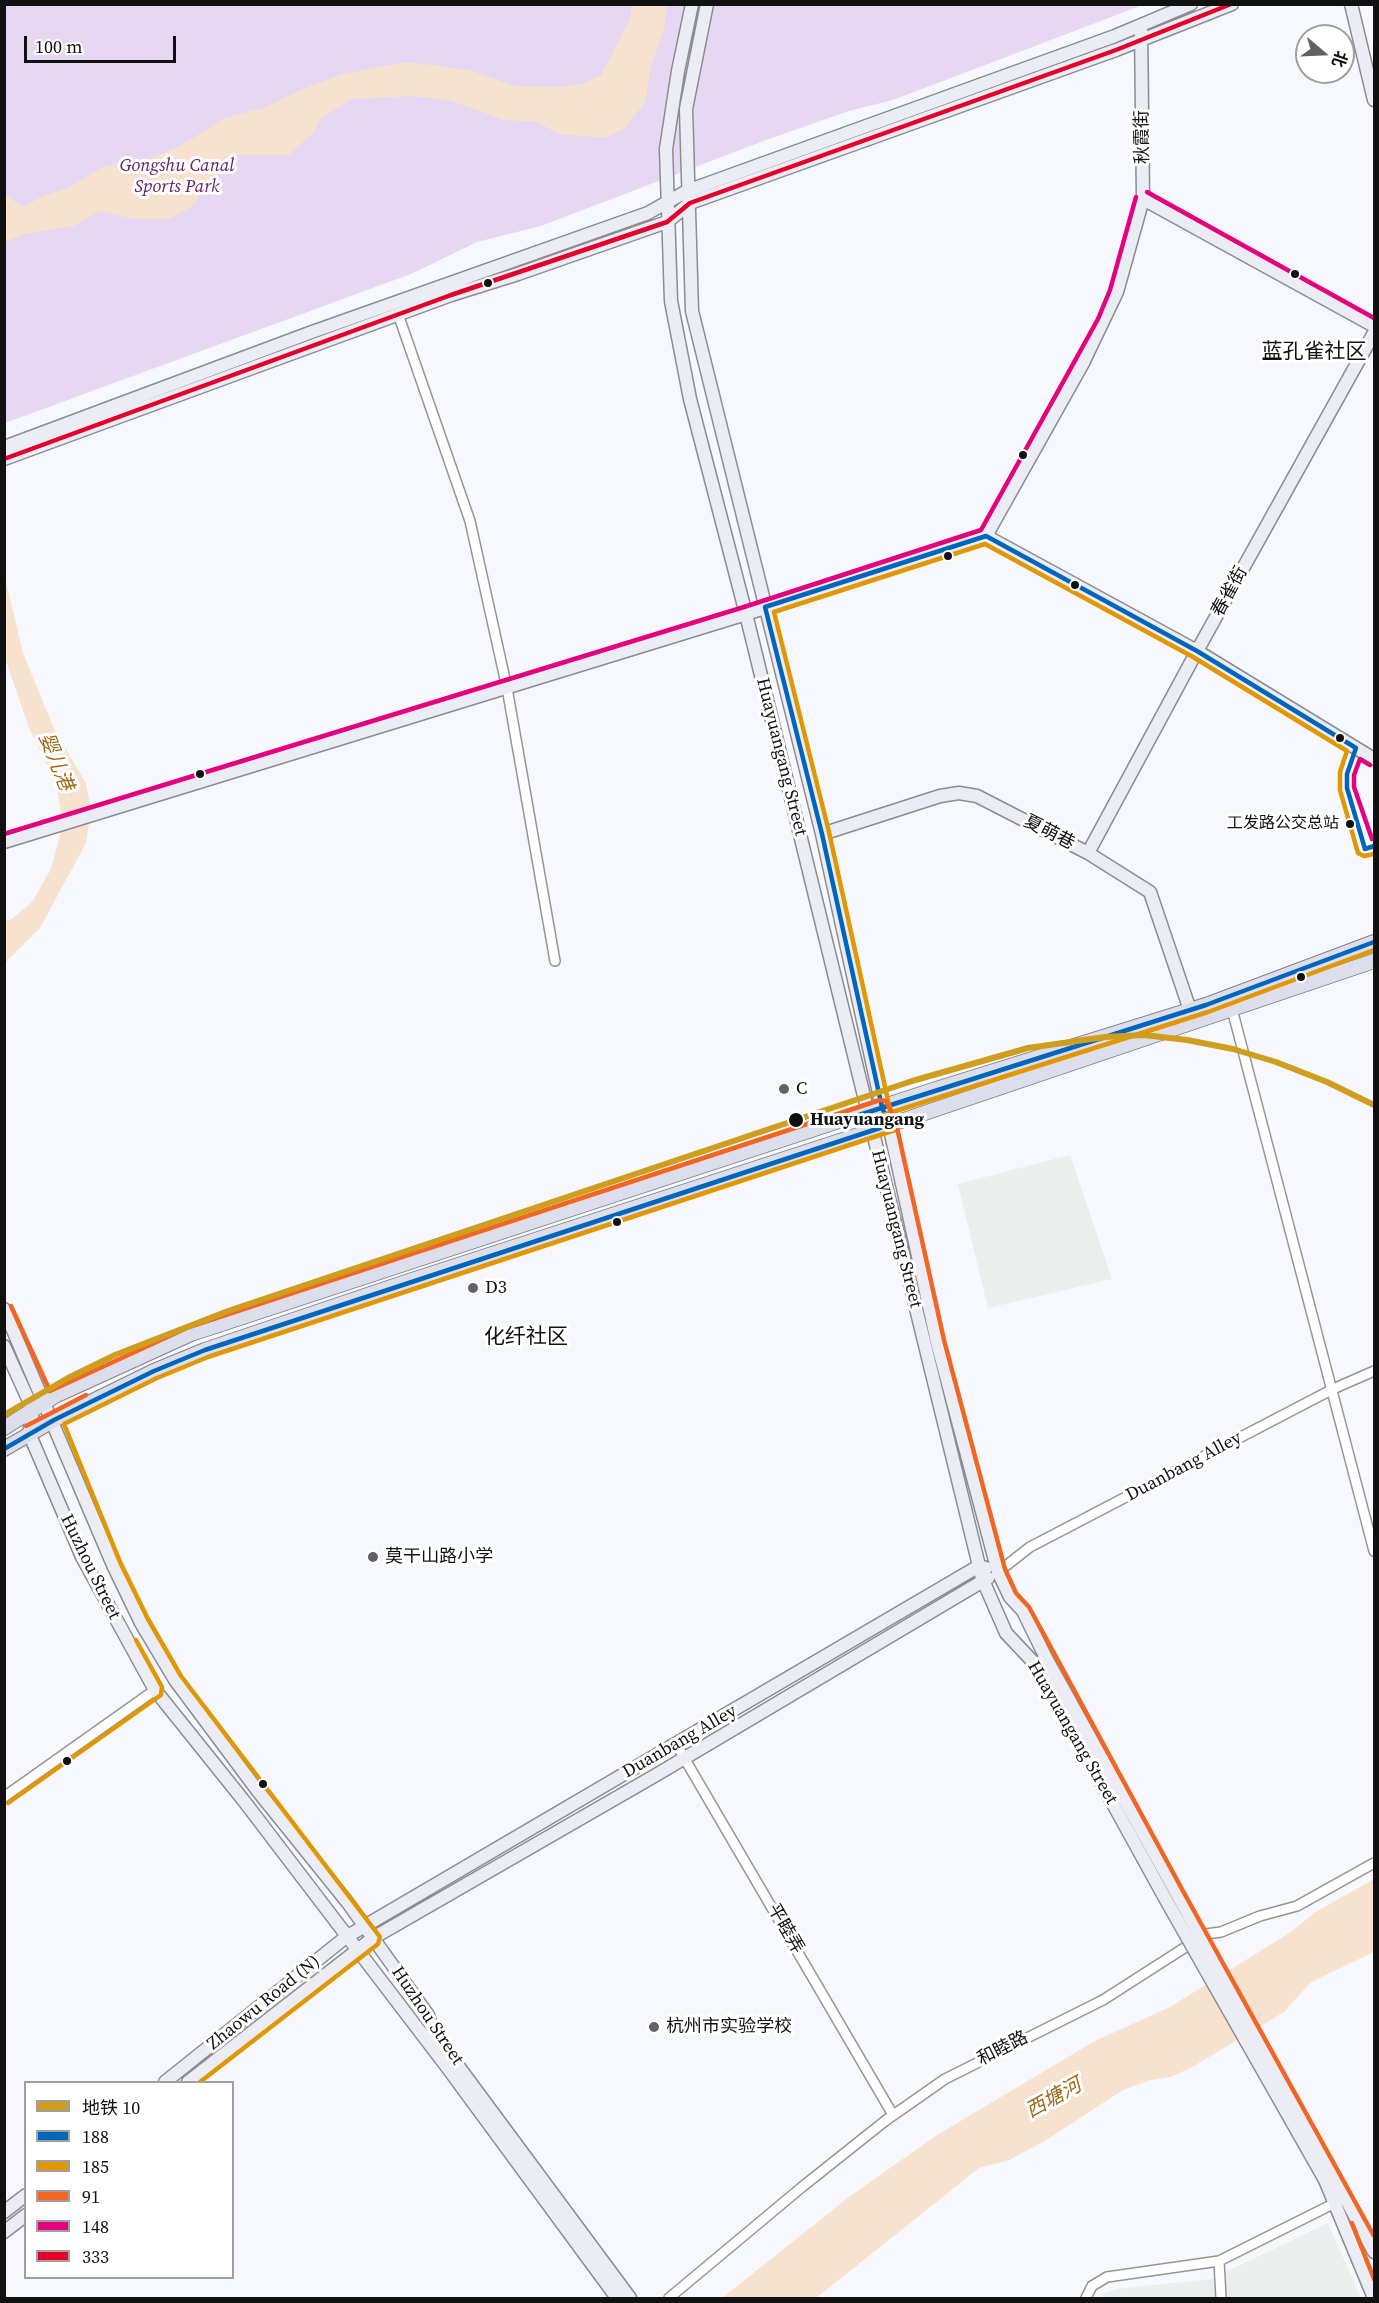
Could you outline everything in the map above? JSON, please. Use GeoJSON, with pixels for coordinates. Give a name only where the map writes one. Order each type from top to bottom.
{"type":"FeatureCollection","features":[{"type":"Feature","properties":{"kind":"main road"},"geometry":{"type":"LineString","coordinates":[[4,1428],[46,1401],[191,1334],[882,1107],[1190,1010],[1374,942]]}},
{"type":"Feature","properties":{"kind":"main road"},"geometry":{"type":"LineString","coordinates":[[4,1449],[54,1420],[154,1371],[206,1350],[889,1125],[1374,961]]}},
{"type":"Feature","properties":{"kind":"street","name":"Huayuangang Street"},"geometry":{"type":"LineString","coordinates":[[692,4],[678,71],[666,149],[671,301],[690,399],[746,614],[983,1581],[1006,1633],[1041,1662]]}},
{"type":"Feature","properties":{"kind":"street","name":"Huayuangang Street"},"geometry":{"type":"LineString","coordinates":[[707,4],[686,109],[692,311],[822,834],[937,1342],[998,1572],[1010,1597],[1023,1611],[1041,1662],[1166,1900],[1329,2177],[1346,2196],[1374,2252]]}},
{"type":"Feature","properties":{"kind":"street"},"geometry":{"type":"LineString","coordinates":[[4,459],[398,314],[667,222],[689,197],[1191,4]]}},
{"type":"Feature","properties":{"kind":"street"},"geometry":{"type":"LineString","coordinates":[[4,447],[312,332],[648,213],[667,201],[689,197],[1141,39],[1232,4]]}},
{"type":"Feature","properties":{"kind":"street"},"geometry":{"type":"LineString","coordinates":[[1351,4],[1374,100]]}},
{"type":"Feature","properties":{"kind":"street","name":"秋霞街"},"geometry":{"type":"LineString","coordinates":[[986,536],[1105,322],[1117,292],[1143,199],[1141,25]]}},
{"type":"Feature","properties":{"kind":"street"},"geometry":{"type":"LineString","coordinates":[[1143,199],[1374,326]]}},
{"type":"Feature","properties":{"kind":"street"},"geometry":{"type":"LineString","coordinates":[[398,314],[470,521],[507,688],[555,961]]}},
{"type":"Feature","properties":{"kind":"street","name":"春雀街"},"geometry":{"type":"LineString","coordinates":[[1088,853],[1197,651],[1374,333]]}},
{"type":"Feature","properties":{"kind":"street"},"geometry":{"type":"LineString","coordinates":[[4,842],[746,614],[986,536],[1197,651],[1374,759]]}},
{"type":"Feature","properties":{"kind":"street","name":"夏萌巷"},"geometry":{"type":"LineString","coordinates":[[822,834],[940,796],[959,793],[977,796],[1088,853],[1150,892],[1190,1010]]}},
{"type":"Feature","properties":{"kind":"street"},"geometry":{"type":"LineString","coordinates":[[1232,1009],[1374,1551]]}},
{"type":"Feature","properties":{"kind":"street","name":"Huzhou Street"},"geometry":{"type":"LineString","coordinates":[[4,1309],[46,1401],[113,1565],[152,1642],[176,1680],[251,1782],[364,1926],[428,2015],[433,2032],[451,2064],[617,2298]]}},
{"type":"Feature","properties":{"kind":"street"},"geometry":{"type":"LineString","coordinates":[[4,1346],[33,1410],[29,1433]]}},
{"type":"Feature","properties":{"kind":"street","name":"Duanbang Alley"},"geometry":{"type":"LineString","coordinates":[[373,1938],[983,1581],[1030,1547],[1333,1389],[1374,1371]]}},
{"type":"Feature","properties":{"kind":"street","name":"Huzhou Street"},"geometry":{"type":"LineString","coordinates":[[29,1433],[97,1588],[155,1690],[244,1801],[356,1950],[451,2064],[630,2298]]}},
{"type":"Feature","properties":{"kind":"street"},"geometry":{"type":"LineString","coordinates":[[979,1566],[998,1572]]}},
{"type":"Feature","properties":{"kind":"street","name":"Duanbang Alley"},"geometry":{"type":"LineString","coordinates":[[364,1926],[979,1566]]}},
{"type":"Feature","properties":{"kind":"street"},"geometry":{"type":"LineString","coordinates":[[4,1797],[155,1690]]}},
{"type":"Feature","properties":{"kind":"street","name":"平睦弄"},"geometry":{"type":"LineString","coordinates":[[676,1744],[893,2115]]}},
{"type":"Feature","properties":{"kind":"street","name":"和睦路"},"geometry":{"type":"LineString","coordinates":[[669,2298],[802,2187],[893,2115],[945,2079],[1103,2000],[1206,1934],[1221,1932],[1260,1916],[1297,1906],[1374,1863]]}},
{"type":"Feature","properties":{"kind":"street","name":"Zhaowu Road (N)"},"geometry":{"type":"LineString","coordinates":[[166,2081],[346,1937],[364,1926]]}},
{"type":"Feature","properties":{"kind":"street","name":"Zhaowu Road (N)"},"geometry":{"type":"LineString","coordinates":[[189,2081],[373,1938]]}},
{"type":"Feature","properties":{"kind":"street","name":"Huayuangang Street"},"geometry":{"type":"LineString","coordinates":[[1329,2177],[1335,2204],[1374,2298]]}},
{"type":"Feature","properties":{"kind":"street"},"geometry":{"type":"LineString","coordinates":[[1086,2298],[1092,2286],[1107,2277],[1220,2261],[1335,2204],[1346,2196]]}},
{"type":"Feature","properties":{"kind":"street"},"geometry":{"type":"LineString","coordinates":[[4,2212],[24,2197]]}},
{"type":"Feature","properties":{"kind":"street"},"geometry":{"type":"LineString","coordinates":[[7,2225],[24,2216]]}},
{"type":"Feature","properties":{"kind":"street"},"geometry":{"type":"LineString","coordinates":[[1220,2261],[1221,2298]]}},
{"type":"Feature","properties":{"kind":"shaded area"},"geometry":{"type":"Polygon","coordinates":[[[1070,1155],[1112,1279],[988,1308],[958,1184],[1070,1155]]]}},
{"type":"Feature","properties":{"kind":"shaded area"},"geometry":{"type":"Polygon","coordinates":[[[1328,2223],[1361,2298],[1101,2298],[1103,2293],[1117,2289],[1211,2279],[1328,2223]]]}},
{"type":"Feature","properties":{"kind":"green space","name":"Gongshu Canal Sports Park"},"geometry":{"type":"Polygon","coordinates":[[[4,5],[1143,5],[893,100],[849,111],[766,140],[541,226],[477,242],[411,274],[5,423],[4,5]]]}},
{"type":"Feature","properties":{"kind":"water"},"geometry":{"type":"Polygon","coordinates":[[[631,5],[667,5],[664,28],[651,66],[645,102],[625,128],[606,138],[559,134],[537,122],[504,120],[449,100],[411,96],[352,99],[322,118],[310,136],[288,155],[235,155],[192,206],[170,219],[134,219],[101,211],[73,226],[25,234],[5,242],[5,195],[23,207],[43,196],[72,186],[101,168],[126,161],[145,161],[180,146],[225,118],[264,108],[298,91],[342,74],[408,62],[469,70],[515,86],[560,87],[585,83],[601,75],[631,17],[631,5]]]}},
{"type":"Feature","properties":{"kind":"water","name":"婴儿港"},"geometry":{"type":"Polygon","coordinates":[[[4,573],[23,653],[55,731],[86,783],[91,810],[86,843],[40,928],[5,963],[5,921],[12,919],[32,902],[51,869],[63,823],[55,779],[29,728],[5,658],[4,573]]]}},
{"type":"Feature","properties":{"kind":"water","name":"西塘河"},"geometry":{"type":"Polygon","coordinates":[[[1374,1879],[1374,1952],[1311,1982],[1284,2012],[1194,2066],[1171,2077],[1150,2080],[1123,2090],[1043,2142],[1009,2160],[979,2168],[816,2298],[722,2298],[849,2197],[937,2135],[1095,2041],[1170,2007],[1291,1932],[1314,1913],[1374,1879]]]}},
{"type":"Feature","properties":{"kind":"metro line","name":"10"},"geometry":{"type":"LineString","coordinates":[[4,1415],[68,1378],[115,1355],[228,1311],[912,1081],[1028,1048],[1105,1037],[1144,1035],[1187,1040],[1233,1049],[1276,1062],[1327,1082],[1374,1105]]}},
{"type":"Feature","properties":{"kind":"transit line","name":"333"},"geometry":{"type":"LineString","coordinates":[[4,459],[451,295],[667,222],[690,203],[1116,50],[1231,4]]}},
{"type":"Feature","properties":{"kind":"transit line","name":"148"},"geometry":{"type":"LineString","coordinates":[[1147,192],[1374,318]]}},
{"type":"Feature","properties":{"kind":"transit line","name":"148"},"geometry":{"type":"LineString","coordinates":[[4,834],[744,607],[981,530],[1098,319],[1110,290],[1136,197]]}},
{"type":"Feature","properties":{"kind":"transit line","name":"188"},"geometry":{"type":"LineString","coordinates":[[4,1449],[54,1420],[154,1371],[205,1350],[889,1125],[882,1107],[822,834],[765,607],[986,536],[1197,651],[1356,748],[1347,774],[1347,788],[1365,849],[1374,846]]}},
{"type":"Feature","properties":{"kind":"transit line","name":"185"},"geometry":{"type":"LineString","coordinates":[[201,2081],[378,1944],[380,1937],[181,1676],[148,1619],[120,1562],[64,1424],[157,1378],[208,1357],[895,1130],[896,1124],[889,1105],[829,832],[774,612],[985,544],[1193,657],[1347,751],[1340,772],[1340,790],[1358,853],[1364,856],[1374,854]]}},
{"type":"Feature","properties":{"kind":"transit line","name":"148"},"geometry":{"type":"LineString","coordinates":[[1370,765],[1360,759],[1354,775],[1354,787],[1372,839]]}},
{"type":"Feature","properties":{"kind":"transit line","name":"188"},"geometry":{"type":"LineString","coordinates":[[856,1116],[1206,1005],[1374,942]]}},
{"type":"Feature","properties":{"kind":"transit line","name":"185"},"geometry":{"type":"LineString","coordinates":[[858,1123],[1208,1012],[1374,950]]}},
{"type":"Feature","properties":{"kind":"transit line","name":"91"},"geometry":{"type":"LineString","coordinates":[[11,1306],[50,1391],[189,1327],[880,1100],[886,1101],[896,1123],[944,1340],[1005,1569],[1016,1593],[1029,1607],[1374,2236]]}},
{"type":"Feature","properties":{"kind":"transit line","name":"91"},"geometry":{"type":"LineString","coordinates":[[26,1426],[86,1395]]}},
{"type":"Feature","properties":{"kind":"transit line","name":"185"},"geometry":{"type":"LineString","coordinates":[[8,1803],[161,1695],[162,1687],[136,1640]]}},
{"type":"Feature","properties":{"kind":"transit line","name":"91"},"geometry":{"type":"LineString","coordinates":[[1352,2223],[1374,2279]]}},
{"type":"Feature","properties":{"kind":"place","name":"工发路公交总站"},"geometry":{"type":"Point","coordinates":[1350,824]}},
{"type":"Feature","properties":{"kind":"place","name":"C"},"geometry":{"type":"Point","coordinates":[784,1089]}},
{"type":"Feature","properties":{"kind":"place","name":"Huayuangang"},"geometry":{"type":"Point","coordinates":[796,1120]}},
{"type":"Feature","properties":{"kind":"place","name":"D3"},"geometry":{"type":"Point","coordinates":[473,1288]}},
{"type":"Feature","properties":{"kind":"place","name":"莫干山路小学"},"geometry":{"type":"Point","coordinates":[373,1557]}},
{"type":"Feature","properties":{"kind":"place","name":"杭州市实验学校"},"geometry":{"type":"Point","coordinates":[654,2027]}},
{"type":"Feature","properties":{"kind":"district","name":"蓝孔雀社区"},"geometry":{"type":"Point","coordinates":[1314,353]}},
{"type":"Feature","properties":{"kind":"district","name":"化纤社区"},"geometry":{"type":"Point","coordinates":[526,1338]}}]}
